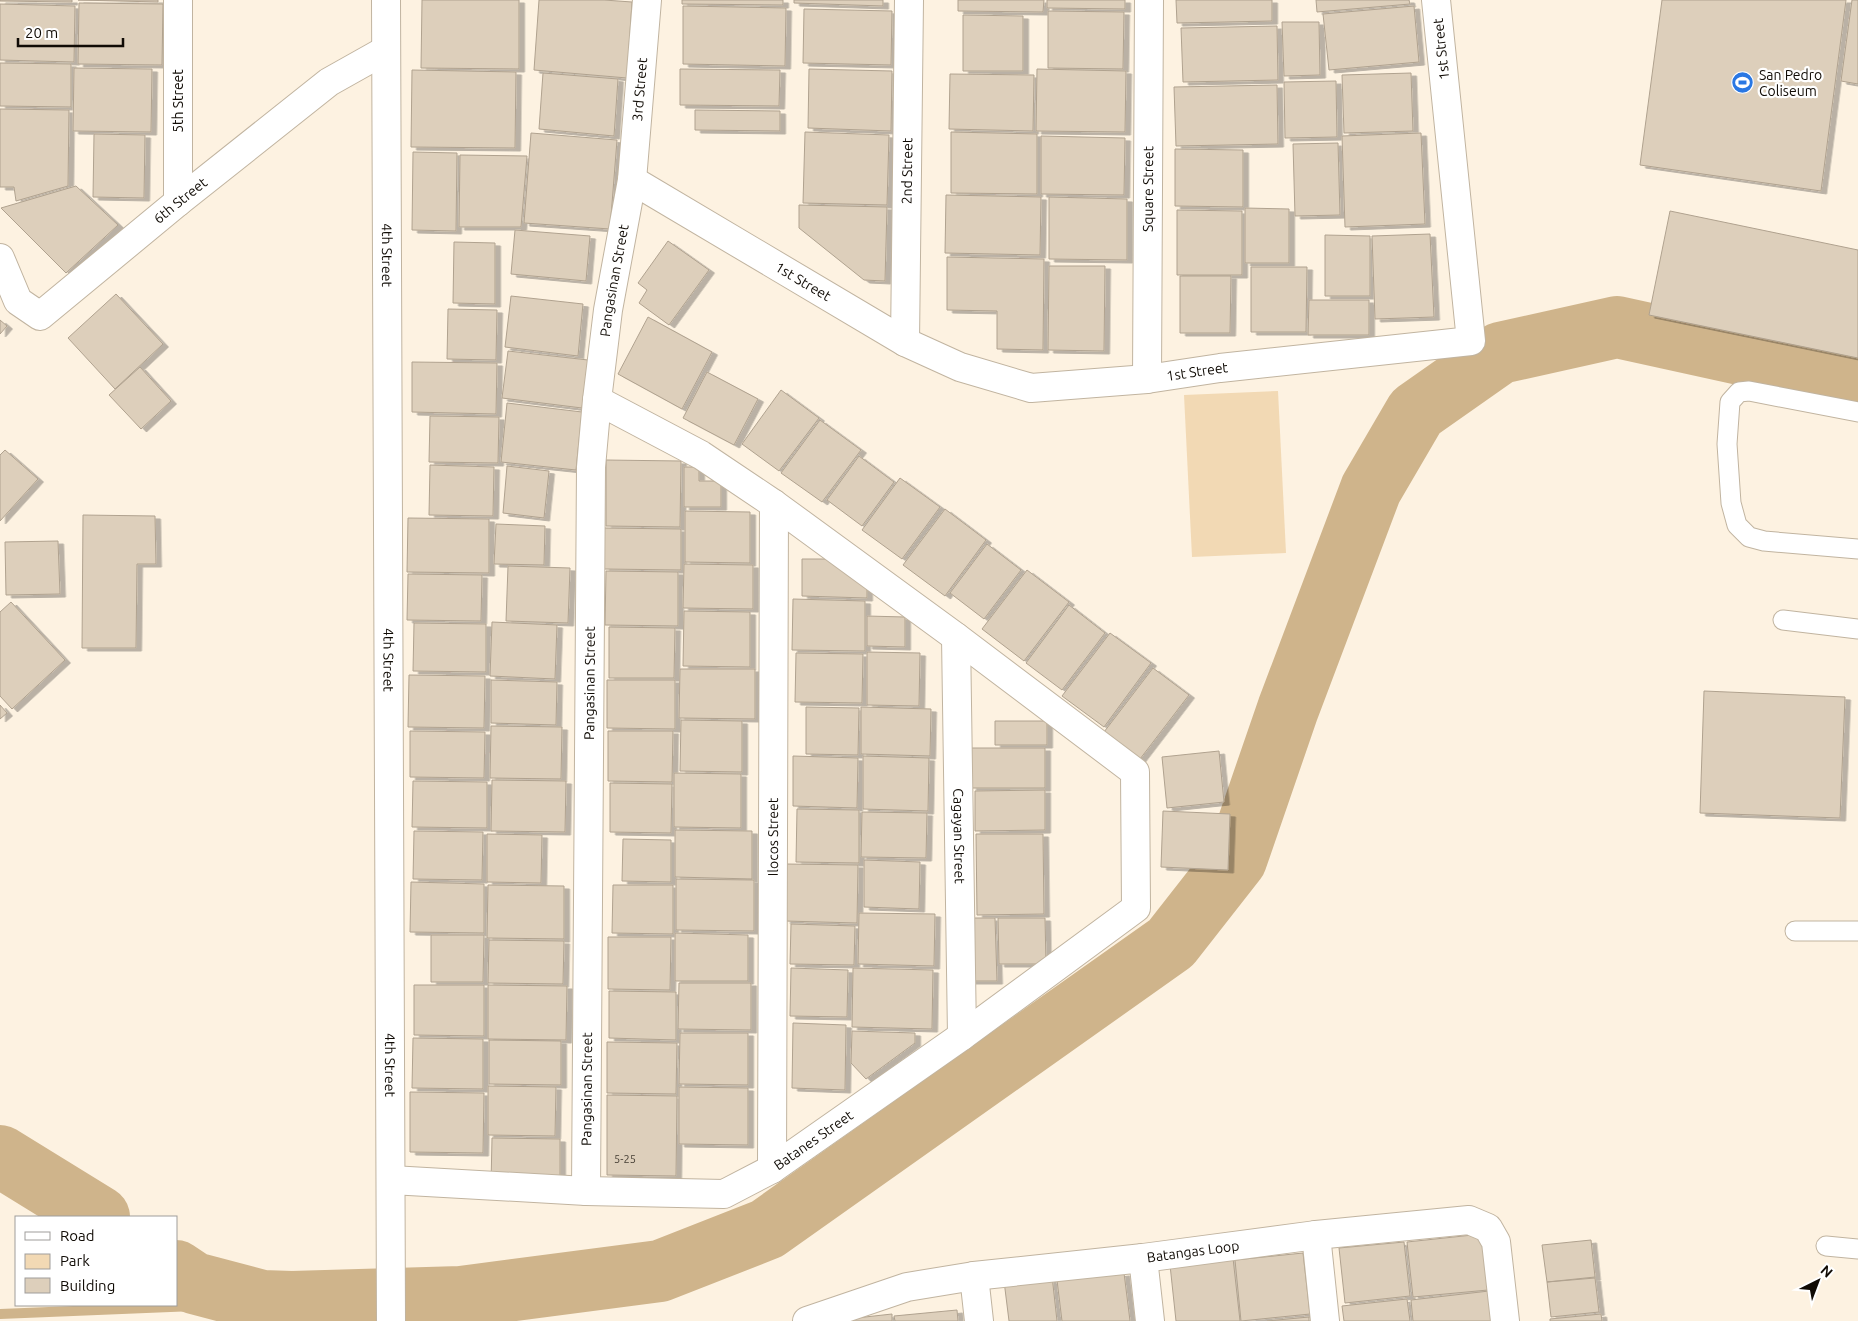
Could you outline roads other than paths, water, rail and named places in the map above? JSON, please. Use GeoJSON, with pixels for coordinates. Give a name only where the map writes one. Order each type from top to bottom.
{"type":"FeatureCollection","features":[{"type":"Feature","properties":{"kind":"street","name":"5th Street"},"geometry":{"type":"LineString","coordinates":[[178,0],[178,202]]}},
{"type":"Feature","properties":{"kind":"street","name":"4th Street"},"geometry":{"type":"LineString","coordinates":[[386,0],[391,1321]]}},
{"type":"Feature","properties":{"kind":"street","name":"3rd Street"},"geometry":{"type":"LineString","coordinates":[[632,180],[647,0]]}},
{"type":"Feature","properties":{"kind":"street","name":"2nd Street"},"geometry":{"type":"LineString","coordinates":[[905,342],[909,0]]}},
{"type":"Feature","properties":{"kind":"street","name":"Square Street"},"geometry":{"type":"LineString","coordinates":[[1147,379],[1149,0]]}},
{"type":"Feature","properties":{"kind":"street","name":"1st Street"},"geometry":{"type":"LineString","coordinates":[[632,180],[905,342],[960,367],[1031,388],[1147,379],[1220,368],[1471,341],[1436,0]]}},
{"type":"Feature","properties":{"kind":"street","name":"6th Street"},"geometry":{"type":"LineString","coordinates":[[0,258],[18,301],[40,316],[178,202],[329,82],[386,50]]}},
{"type":"Feature","properties":{"kind":"street","name":"Pangasinan Street"},"geometry":{"type":"LineString","coordinates":[[586,1191],[591,467],[608,310],[632,180]]}},
{"type":"Feature","properties":{"kind":"street"},"geometry":{"type":"LineString","coordinates":[[597,400],[701,455],[774,504],[956,637]]}},
{"type":"Feature","properties":{"kind":"street","name":"Ilocos Street"},"geometry":{"type":"LineString","coordinates":[[772,1169],[774,504]]}},
{"type":"Feature","properties":{"kind":"street","name":"Batanes Street"},"geometry":{"type":"LineString","coordinates":[[390,1189],[431,1182],[586,1191],[724,1194],[772,1169],[962,1036],[1136,908],[1135,772],[956,637]]}},
{"type":"Feature","properties":{"kind":"street","name":"Cagayan Street"},"geometry":{"type":"LineString","coordinates":[[956,637],[962,1036]]}},
{"type":"Feature","properties":{"kind":"street","name":"Batangas Loop"},"geometry":{"type":"LineString","coordinates":[[810,1320],[907,1286],[974,1276],[1143,1258],[1316,1235],[1469,1220],[1488,1228],[1496,1242],[1505,1321]]}},
{"type":"Feature","properties":{"kind":"street"},"geometry":{"type":"LineString","coordinates":[[1316,1235],[1325,1321]]}},
{"type":"Feature","properties":{"kind":"street"},"geometry":{"type":"LineString","coordinates":[[1143,1258],[1150,1321]]}},
{"type":"Feature","properties":{"kind":"street"},"geometry":{"type":"LineString","coordinates":[[974,1276],[979,1321]]}},
{"type":"Feature","properties":{"kind":"lane"},"geometry":{"type":"LineString","coordinates":[[1858,412],[1749,390],[1739,392],[1730,402],[1726,444],[1731,503],[1737,525],[1749,537],[1764,541],[1858,549]]}},
{"type":"Feature","properties":{"kind":"lane"},"geometry":{"type":"LineString","coordinates":[[1783,620],[1858,629]]}},
{"type":"Feature","properties":{"kind":"lane"},"geometry":{"type":"LineString","coordinates":[[1796,931],[1858,931]]}},
{"type":"Feature","properties":{"kind":"lane"},"geometry":{"type":"LineString","coordinates":[[1826,1246],[1858,1249]]}},
{"type":"Feature","properties":{"kind":"waterway"},"geometry":{"type":"LineString","coordinates":[[178,1272],[194,1283],[262,1301],[292,1302],[461,1297],[660,1271],[767,1229],[1171,943],[1236,860],[1288,709],[1371,489],[1416,412],[1500,353],[1617,327],[1858,380]]}},
{"type":"Feature","properties":{"kind":"waterway"},"geometry":{"type":"LineString","coordinates":[[0,1156],[97,1216]]}},
{"type":"Feature","properties":{"kind":"waterway"},"geometry":{"type":"LineString","coordinates":[[0,1314],[292,1302]]}},
{"type":"Feature","properties":{"kind":"place","name":"San Pedro Coliseum"},"geometry":{"type":"Point","coordinates":[1743,83]}}]}
